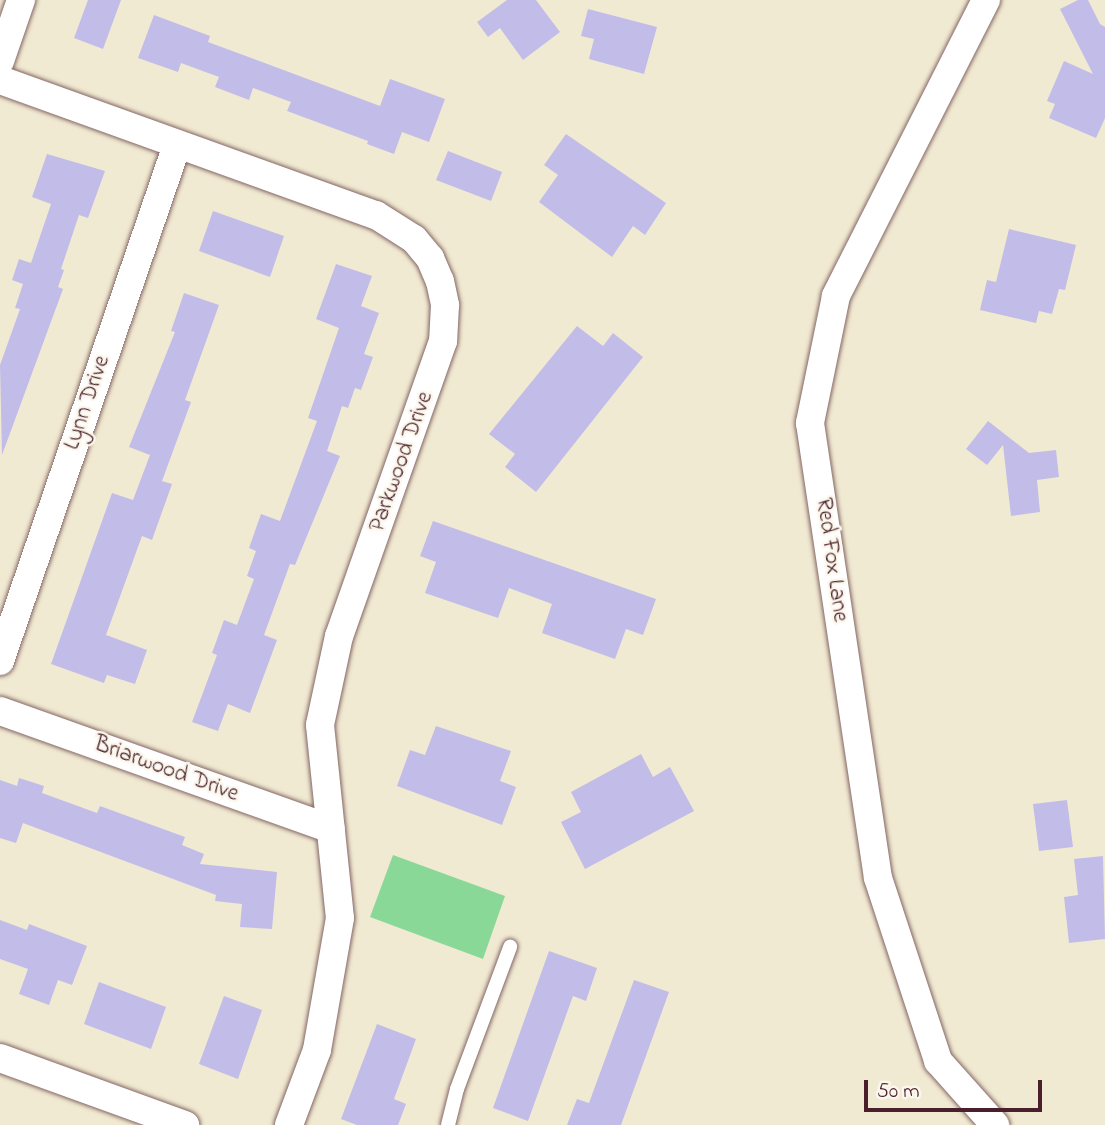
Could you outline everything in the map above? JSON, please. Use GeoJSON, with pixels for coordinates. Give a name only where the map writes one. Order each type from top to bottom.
{"type":"FeatureCollection","features":[{"type":"Feature","properties":{"kind":"street"},"geometry":{"type":"LineString","coordinates":[[0,61],[21,0]]}},
{"type":"Feature","properties":{"kind":"street","name":"Red Fox Lane"},"geometry":{"type":"LineString","coordinates":[[986,0],[836,296],[810,423],[878,878],[938,1061],[995,1125]]}},
{"type":"Feature","properties":{"kind":"street","name":"Parkwood Drive"},"geometry":{"type":"LineString","coordinates":[[0,80],[376,215],[414,239],[430,258],[440,281],[445,306],[443,341],[340,636],[320,725],[341,918],[317,1050],[289,1125]]}},
{"type":"Feature","properties":{"kind":"street","name":"Lynn Drive"},"geometry":{"type":"LineString","coordinates":[[0,661],[177,145]]}},
{"type":"Feature","properties":{"kind":"street","name":"Briarwood Drive"},"geometry":{"type":"LineString","coordinates":[[0,711],[331,829]]}},
{"type":"Feature","properties":{"kind":"street"},"geometry":{"type":"LineString","coordinates":[[0,1058],[186,1125]]}},
{"type":"Feature","properties":{"kind":"lane"},"geometry":{"type":"LineString","coordinates":[[448,1125],[457,1089],[510,947]]}},
{"type":"Feature","properties":{"kind":"green space"},"geometry":{"type":"Polygon","coordinates":[[[393,855],[505,896],[483,959],[370,917],[393,855]]]}},
{"type":"Feature","properties":{"kind":"building"},"geometry":{"type":"Polygon","coordinates":[[[88,0],[121,0],[103,49],[74,38],[88,0]]]}},
{"type":"Feature","properties":{"kind":"building"},"geometry":{"type":"Polygon","coordinates":[[[507,0],[536,0],[560,32],[523,60],[500,28],[488,37],[477,22],[507,0]]]}},
{"type":"Feature","properties":{"kind":"building"},"geometry":{"type":"Polygon","coordinates":[[[1078,0],[1088,0],[1100,24],[1105,27],[1105,118],[1096,138],[1049,118],[1055,104],[1047,101],[1064,61],[1093,74],[1060,9],[1078,0]]]}},
{"type":"Feature","properties":{"kind":"building"},"geometry":{"type":"Polygon","coordinates":[[[588,9],[657,27],[644,74],[589,59],[594,39],[581,36],[588,9]]]}},
{"type":"Feature","properties":{"kind":"building"},"geometry":{"type":"Polygon","coordinates":[[[154,15],[210,36],[208,42],[380,106],[390,79],[445,99],[429,142],[402,132],[394,154],[367,144],[368,141],[287,111],[291,102],[253,88],[249,100],[215,87],[219,77],[181,63],[178,72],[138,58],[154,15]]]}},
{"type":"Feature","properties":{"kind":"building"},"geometry":{"type":"Polygon","coordinates":[[[566,134],[666,203],[645,235],[633,226],[612,257],[539,202],[558,175],[544,165],[566,134]]]}},
{"type":"Feature","properties":{"kind":"building"},"geometry":{"type":"Polygon","coordinates":[[[448,151],[502,172],[491,201],[436,180],[448,151]]]}},
{"type":"Feature","properties":{"kind":"building"},"geometry":{"type":"Polygon","coordinates":[[[47,154],[105,171],[88,218],[79,215],[61,269],[64,270],[58,287],[63,289],[2,455],[0,365],[20,309],[15,308],[23,284],[12,280],[19,259],[31,263],[51,204],[32,197],[47,154]]]}},
{"type":"Feature","properties":{"kind":"building"},"geometry":{"type":"Polygon","coordinates":[[[213,211],[284,236],[270,277],[199,251],[213,211]]]}},
{"type":"Feature","properties":{"kind":"building"},"geometry":{"type":"Polygon","coordinates":[[[1009,229],[1076,245],[1065,290],[1059,289],[1052,314],[1039,311],[1036,323],[980,310],[987,280],[996,282],[1009,229]]]}},
{"type":"Feature","properties":{"kind":"building"},"geometry":{"type":"Polygon","coordinates":[[[336,264],[372,276],[361,306],[379,313],[364,354],[373,357],[361,390],[355,388],[348,408],[342,406],[327,451],[340,456],[295,565],[290,564],[264,635],[277,640],[250,713],[228,704],[218,731],[192,722],[217,655],[212,653],[224,620],[237,625],[254,579],[247,576],[256,551],[249,548],[261,514],[280,521],[317,421],[308,418],[339,328],[316,319],[336,264]]]}},
{"type":"Feature","properties":{"kind":"building"},"geometry":{"type":"Polygon","coordinates":[[[184,293],[219,305],[185,400],[191,402],[162,481],[172,484],[152,540],[142,536],[106,635],[147,650],[135,684],[107,675],[104,683],[51,664],[112,493],[133,500],[150,455],[129,447],[175,332],[171,331],[184,293]]]}},
{"type":"Feature","properties":{"kind":"building"},"geometry":{"type":"Polygon","coordinates":[[[577,326],[603,346],[613,333],[643,357],[536,492],[505,467],[515,454],[489,434],[577,326]]]}},
{"type":"Feature","properties":{"kind":"building"},"geometry":{"type":"Polygon","coordinates":[[[988,421],[1029,453],[1056,450],[1059,477],[1037,480],[1040,512],[1011,516],[1003,445],[987,465],[966,449],[988,421]]]}},
{"type":"Feature","properties":{"kind":"building"},"geometry":{"type":"Polygon","coordinates":[[[433,521],[656,599],[643,635],[626,629],[615,659],[542,633],[552,604],[509,588],[498,618],[425,593],[436,562],[420,556],[433,521]]]}},
{"type":"Feature","properties":{"kind":"building"},"geometry":{"type":"Polygon","coordinates":[[[436,726],[511,751],[500,781],[516,787],[502,825],[397,786],[410,750],[425,755],[436,726]]]}},
{"type":"Feature","properties":{"kind":"building"},"geometry":{"type":"Polygon","coordinates":[[[641,754],[653,777],[670,767],[694,811],[585,869],[561,822],[581,812],[571,792],[641,754]]]}},
{"type":"Feature","properties":{"kind":"building"},"geometry":{"type":"Polygon","coordinates":[[[19,778],[44,786],[42,793],[97,813],[100,806],[185,837],[182,845],[204,854],[200,864],[277,872],[272,929],[240,927],[242,904],[215,901],[216,895],[23,823],[16,843],[0,838],[0,780],[17,786],[19,778]]]}},
{"type":"Feature","properties":{"kind":"building"},"geometry":{"type":"Polygon","coordinates":[[[1067,800],[1073,847],[1039,851],[1033,804],[1067,800]]]}},
{"type":"Feature","properties":{"kind":"building"},"geometry":{"type":"Polygon","coordinates":[[[1103,856],[1105,939],[1069,943],[1064,897],[1078,895],[1074,859],[1103,856]]]}},
{"type":"Feature","properties":{"kind":"building"},"geometry":{"type":"Polygon","coordinates":[[[0,920],[27,930],[29,924],[87,946],[72,985],[58,980],[49,1005],[19,994],[28,969],[0,959],[0,920]]]}},
{"type":"Feature","properties":{"kind":"building"},"geometry":{"type":"Polygon","coordinates":[[[549,951],[597,968],[586,1001],[573,996],[528,1121],[493,1108],[549,951]]]}},
{"type":"Feature","properties":{"kind":"building"},"geometry":{"type":"Polygon","coordinates":[[[634,980],[669,992],[621,1125],[567,1125],[577,1099],[589,1103],[634,980]]]}},
{"type":"Feature","properties":{"kind":"building"},"geometry":{"type":"Polygon","coordinates":[[[99,982],[166,1007],[151,1049],[84,1024],[99,982]]]}},
{"type":"Feature","properties":{"kind":"building"},"geometry":{"type":"Polygon","coordinates":[[[224,996],[262,1010],[238,1079],[199,1064],[224,996]]]}},
{"type":"Feature","properties":{"kind":"building"},"geometry":{"type":"Polygon","coordinates":[[[377,1024],[416,1039],[394,1099],[406,1104],[398,1125],[357,1125],[341,1119],[377,1024]]]}}]}
